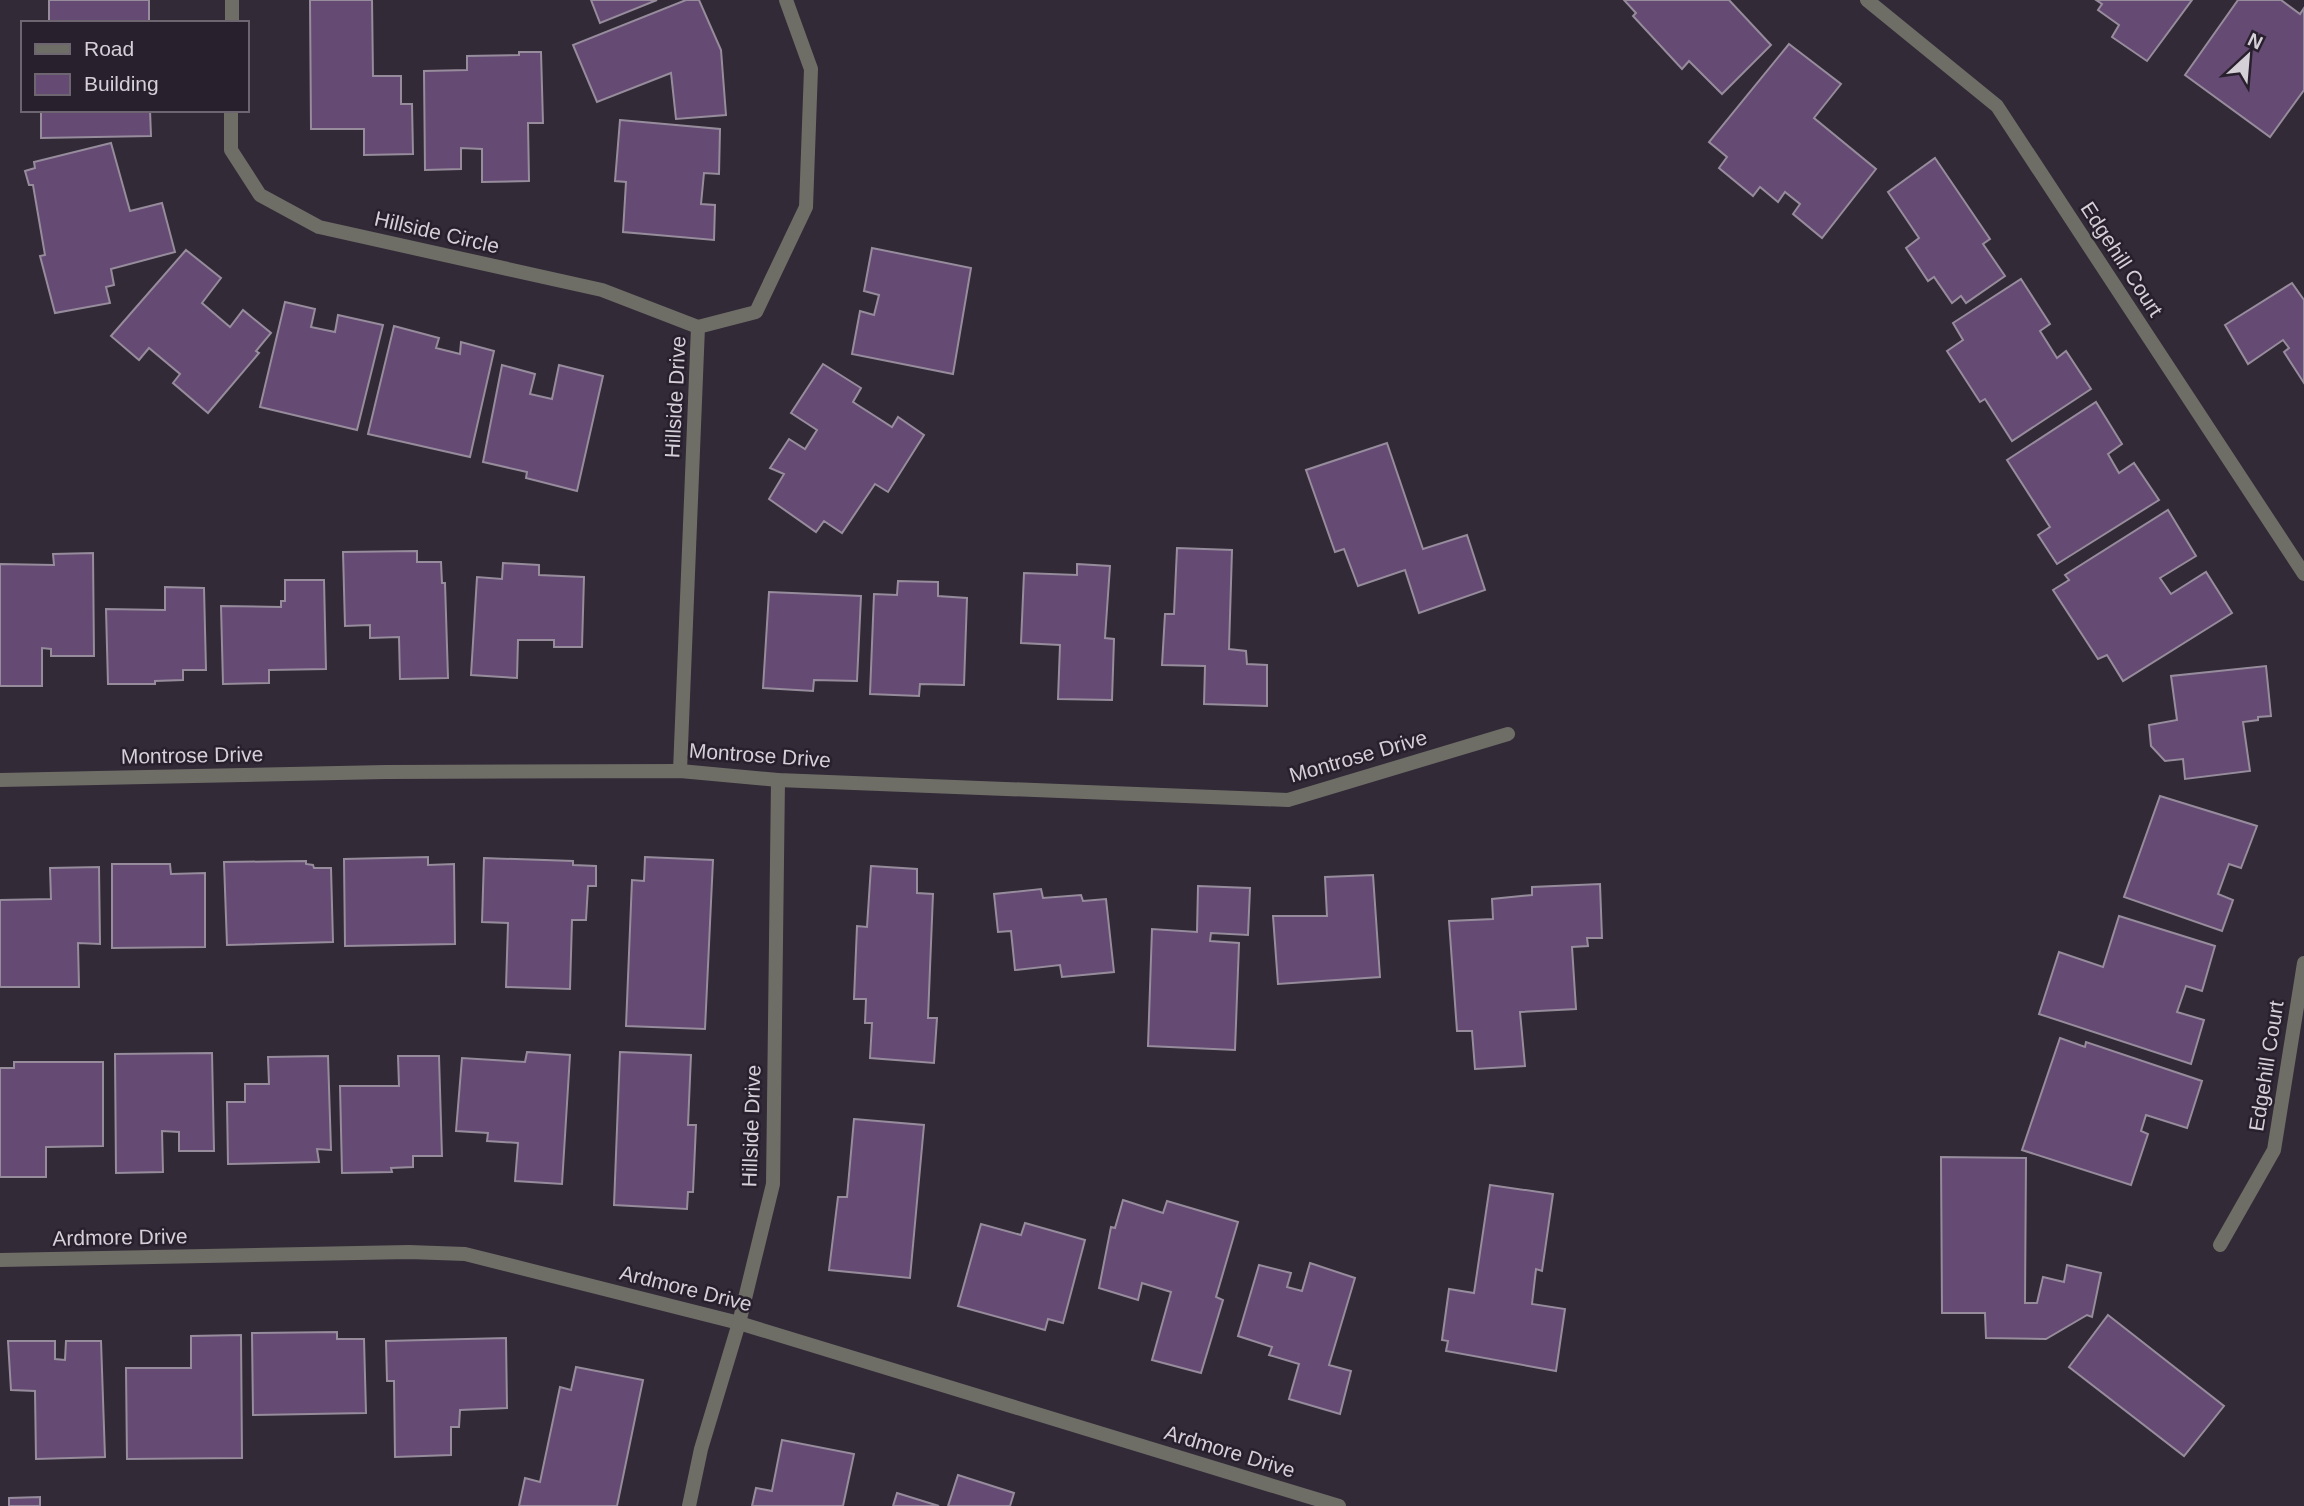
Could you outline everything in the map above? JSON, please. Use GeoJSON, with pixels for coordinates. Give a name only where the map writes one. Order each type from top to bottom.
{"type":"FeatureCollection","features":[{"type":"Feature","properties":{"kind":"street"},"geometry":{"type":"LineString","coordinates":[[232,0],[232,21]]}},
{"type":"Feature","properties":{"kind":"street","name":"Hillside Drive"},"geometry":{"type":"LineString","coordinates":[[680,771],[698,327],[755,312],[806,207],[811,69],[786,0]]}},
{"type":"Feature","properties":{"kind":"street","name":"Edgehill Court"},"geometry":{"type":"LineString","coordinates":[[1867,0],[1997,106],[2304,574]]}},
{"type":"Feature","properties":{"kind":"street","name":"Hillside Circle"},"geometry":{"type":"LineString","coordinates":[[231,112],[231,150],[260,195],[319,227],[602,290],[698,327]]}},
{"type":"Feature","properties":{"kind":"street","name":"Montrose Drive"},"geometry":{"type":"LineString","coordinates":[[0,780],[386,772],[680,771],[778,780],[1288,800],[1508,734]]}},
{"type":"Feature","properties":{"kind":"street","name":"Hillside Drive"},"geometry":{"type":"LineString","coordinates":[[689,1506],[701,1449],[739,1323],[773,1184],[778,780]]}},
{"type":"Feature","properties":{"kind":"street","name":"Edgehill Court"},"geometry":{"type":"LineString","coordinates":[[2220,1245],[2274,1150],[2304,963]]}},
{"type":"Feature","properties":{"kind":"street","name":"Ardmore Drive"},"geometry":{"type":"LineString","coordinates":[[0,1260],[409,1252],[465,1254],[739,1323],[1339,1506]]}},
{"type":"Feature","properties":{"kind":"building"},"geometry":{"type":"Polygon","coordinates":[[[49,0],[149,0],[149,21],[49,21],[49,0]]]}},
{"type":"Feature","properties":{"kind":"building"},"geometry":{"type":"Polygon","coordinates":[[[310,0],[372,0],[373,76],[401,76],[401,104],[412,104],[413,154],[364,155],[364,129],[311,129],[310,0]]]}},
{"type":"Feature","properties":{"kind":"building"},"geometry":{"type":"Polygon","coordinates":[[[591,0],[657,0],[600,23],[591,0]]]}},
{"type":"Feature","properties":{"kind":"building"},"geometry":{"type":"Polygon","coordinates":[[[686,0],[699,0],[721,50],[726,115],[676,119],[671,73],[597,102],[573,45],[686,0]]]}},
{"type":"Feature","properties":{"kind":"building"},"geometry":{"type":"Polygon","coordinates":[[[1624,0],[1729,0],[1771,45],[1722,94],[1689,61],[1682,69],[1633,16],[1636,13],[1624,0]]]}},
{"type":"Feature","properties":{"kind":"building"},"geometry":{"type":"Polygon","coordinates":[[[2096,0],[2192,0],[2147,61],[2112,37],[2119,25],[2098,10],[2102,4],[2096,0]]]}},
{"type":"Feature","properties":{"kind":"building"},"geometry":{"type":"Polygon","coordinates":[[[2238,0],[2281,0],[2300,14],[2304,8],[2304,90],[2270,137],[2185,75],[2238,0]]]}},
{"type":"Feature","properties":{"kind":"building"},"geometry":{"type":"Polygon","coordinates":[[[1789,44],[1841,84],[1814,118],[1876,169],[1822,238],[1793,214],[1800,204],[1785,192],[1778,202],[1760,187],[1753,196],[1719,168],[1727,157],[1709,142],[1789,44]]]}},
{"type":"Feature","properties":{"kind":"building"},"geometry":{"type":"Polygon","coordinates":[[[519,52],[541,52],[543,123],[528,123],[529,181],[482,182],[482,149],[461,148],[461,169],[425,170],[424,71],[467,70],[467,56],[519,55],[519,52]]]}},
{"type":"Feature","properties":{"kind":"building"},"geometry":{"type":"Polygon","coordinates":[[[41,112],[150,112],[151,136],[41,138],[41,112]]]}},
{"type":"Feature","properties":{"kind":"building"},"geometry":{"type":"Polygon","coordinates":[[[620,120],[720,129],[719,174],[704,173],[701,204],[715,205],[714,240],[623,232],[626,182],[615,181],[620,120]]]}},
{"type":"Feature","properties":{"kind":"building"},"geometry":{"type":"Polygon","coordinates":[[[111,143],[130,211],[162,203],[175,252],[111,269],[114,285],[106,287],[110,303],[55,313],[40,256],[45,255],[33,185],[29,185],[25,171],[35,168],[34,162],[111,143]]]}},
{"type":"Feature","properties":{"kind":"building"},"geometry":{"type":"Polygon","coordinates":[[[1935,158],[1990,239],[1983,244],[2005,276],[1966,303],[1961,296],[1952,303],[1934,277],[1928,281],[1906,248],[1919,238],[1888,192],[1935,158]]]}},
{"type":"Feature","properties":{"kind":"building"},"geometry":{"type":"Polygon","coordinates":[[[872,248],[971,268],[953,374],[852,354],[860,311],[874,315],[879,295],[864,291],[872,248]]]}},
{"type":"Feature","properties":{"kind":"building"},"geometry":{"type":"Polygon","coordinates":[[[186,250],[221,278],[202,303],[230,327],[243,310],[271,333],[256,351],[259,353],[208,413],[173,383],[180,374],[149,348],[139,360],[111,336],[186,250]]]}},
{"type":"Feature","properties":{"kind":"building"},"geometry":{"type":"Polygon","coordinates":[[[2021,279],[2050,324],[2040,331],[2057,358],[2066,351],[2091,389],[2012,441],[1985,399],[1980,402],[1947,351],[1963,340],[1953,323],[2021,279]]]}},
{"type":"Feature","properties":{"kind":"building"},"geometry":{"type":"Polygon","coordinates":[[[2292,283],[2304,300],[2304,383],[2284,352],[2289,348],[2283,340],[2248,364],[2225,325],[2292,283]]]}},
{"type":"Feature","properties":{"kind":"building"},"geometry":{"type":"Polygon","coordinates":[[[285,302],[315,309],[311,327],[335,332],[338,315],[383,325],[357,430],[260,407],[285,302]]]}},
{"type":"Feature","properties":{"kind":"building"},"geometry":{"type":"Polygon","coordinates":[[[394,326],[439,338],[436,348],[460,354],[461,342],[494,351],[470,457],[368,434],[394,326]]]}},
{"type":"Feature","properties":{"kind":"building"},"geometry":{"type":"Polygon","coordinates":[[[823,364],[861,388],[853,402],[892,427],[898,417],[924,435],[888,492],[875,484],[842,533],[824,521],[816,532],[769,499],[784,474],[770,468],[789,439],[805,449],[817,430],[791,413],[823,364]]]}},
{"type":"Feature","properties":{"kind":"building"},"geometry":{"type":"Polygon","coordinates":[[[502,365],[535,374],[530,394],[552,399],[559,365],[603,376],[577,491],[526,478],[527,472],[483,462],[502,365]]]}},
{"type":"Feature","properties":{"kind":"building"},"geometry":{"type":"Polygon","coordinates":[[[2096,402],[2122,444],[2108,454],[2119,473],[2134,463],[2159,500],[2057,564],[2038,535],[2050,527],[2007,460],[2096,402]]]}},
{"type":"Feature","properties":{"kind":"building"},"geometry":{"type":"Polygon","coordinates":[[[1387,443],[1423,549],[1467,535],[1485,590],[1419,613],[1405,570],[1358,586],[1344,549],[1335,552],[1306,470],[1387,443]]]}},
{"type":"Feature","properties":{"kind":"building"},"geometry":{"type":"Polygon","coordinates":[[[2168,510],[2196,556],[2160,578],[2171,594],[2206,572],[2232,613],[2123,681],[2107,655],[2098,659],[2053,590],[2069,580],[2065,575],[2168,510]]]}},
{"type":"Feature","properties":{"kind":"building"},"geometry":{"type":"Polygon","coordinates":[[[1177,548],[1232,550],[1229,649],[1246,651],[1247,664],[1267,665],[1267,706],[1204,704],[1205,666],[1162,665],[1165,614],[1174,614],[1177,548]]]}},
{"type":"Feature","properties":{"kind":"building"},"geometry":{"type":"Polygon","coordinates":[[[417,551],[417,562],[441,562],[442,583],[445,583],[448,678],[400,679],[399,637],[370,638],[370,625],[345,626],[343,552],[417,551]]]}},
{"type":"Feature","properties":{"kind":"building"},"geometry":{"type":"Polygon","coordinates":[[[93,553],[94,656],[51,656],[51,649],[42,648],[42,686],[0,686],[0,564],[54,565],[53,554],[93,553]]]}},
{"type":"Feature","properties":{"kind":"building"},"geometry":{"type":"Polygon","coordinates":[[[503,563],[539,565],[539,575],[584,577],[582,647],[554,647],[554,640],[518,640],[517,678],[471,675],[477,577],[502,579],[503,563]]]}},
{"type":"Feature","properties":{"kind":"building"},"geometry":{"type":"Polygon","coordinates":[[[1077,564],[1110,566],[1105,638],[1114,639],[1112,700],[1058,699],[1060,645],[1021,643],[1024,573],[1077,575],[1077,564]]]}},
{"type":"Feature","properties":{"kind":"building"},"geometry":{"type":"Polygon","coordinates":[[[285,580],[324,580],[326,669],[269,670],[269,683],[223,684],[221,606],[281,607],[281,601],[285,601],[285,580]]]}},
{"type":"Feature","properties":{"kind":"building"},"geometry":{"type":"Polygon","coordinates":[[[898,581],[938,582],[938,596],[967,598],[964,685],[920,684],[919,696],[870,694],[874,594],[897,595],[898,581]]]}},
{"type":"Feature","properties":{"kind":"building"},"geometry":{"type":"Polygon","coordinates":[[[165,587],[204,588],[206,670],[183,670],[183,680],[155,681],[155,684],[108,684],[106,609],[165,610],[165,587]]]}},
{"type":"Feature","properties":{"kind":"building"},"geometry":{"type":"Polygon","coordinates":[[[769,592],[861,596],[857,681],[814,680],[813,691],[763,688],[769,592]]]}},
{"type":"Feature","properties":{"kind":"building"},"geometry":{"type":"Polygon","coordinates":[[[2266,666],[2271,716],[2243,722],[2250,771],[2185,779],[2183,759],[2165,761],[2151,746],[2149,725],[2177,720],[2171,676],[2266,666]]]}},
{"type":"Feature","properties":{"kind":"building"},"geometry":{"type":"Polygon","coordinates":[[[2160,796],[2257,826],[2241,868],[2229,864],[2218,894],[2233,900],[2222,931],[2124,897],[2160,796]]]}},
{"type":"Feature","properties":{"kind":"building"},"geometry":{"type":"Polygon","coordinates":[[[428,857],[428,865],[454,864],[455,944],[345,946],[344,859],[428,857]]]}},
{"type":"Feature","properties":{"kind":"building"},"geometry":{"type":"Polygon","coordinates":[[[645,857],[713,860],[705,1029],[626,1026],[632,880],[644,881],[645,857]]]}},
{"type":"Feature","properties":{"kind":"building"},"geometry":{"type":"Polygon","coordinates":[[[484,858],[573,861],[573,865],[596,866],[596,886],[588,886],[586,920],[572,920],[570,989],[506,987],[508,923],[482,922],[484,858]]]}},
{"type":"Feature","properties":{"kind":"building"},"geometry":{"type":"Polygon","coordinates":[[[306,861],[306,864],[313,865],[314,868],[331,868],[333,942],[227,945],[224,862],[306,861]]]}},
{"type":"Feature","properties":{"kind":"building"},"geometry":{"type":"Polygon","coordinates":[[[112,864],[170,864],[171,874],[205,873],[205,947],[112,948],[112,864]]]}},
{"type":"Feature","properties":{"kind":"building"},"geometry":{"type":"Polygon","coordinates":[[[871,866],[917,869],[917,893],[933,894],[928,1018],[937,1018],[934,1063],[870,1058],[872,1023],[865,1023],[866,999],[854,999],[857,926],[867,927],[871,866]]]}},
{"type":"Feature","properties":{"kind":"building"},"geometry":{"type":"Polygon","coordinates":[[[99,867],[100,944],[78,943],[79,987],[0,987],[0,900],[51,899],[50,868],[99,867]]]}},
{"type":"Feature","properties":{"kind":"building"},"geometry":{"type":"Polygon","coordinates":[[[1373,875],[1380,977],[1278,984],[1273,916],[1327,916],[1325,877],[1373,875]]]}},
{"type":"Feature","properties":{"kind":"building"},"geometry":{"type":"Polygon","coordinates":[[[1600,884],[1602,938],[1587,938],[1588,946],[1572,947],[1576,1009],[1520,1012],[1525,1066],[1475,1069],[1472,1031],[1457,1031],[1449,921],[1493,919],[1492,899],[1532,895],[1532,887],[1600,884]]]}},
{"type":"Feature","properties":{"kind":"building"},"geometry":{"type":"Polygon","coordinates":[[[1198,886],[1250,888],[1248,935],[1211,933],[1210,941],[1239,943],[1235,1050],[1148,1046],[1152,929],[1197,932],[1198,886]]]}},
{"type":"Feature","properties":{"kind":"building"},"geometry":{"type":"Polygon","coordinates":[[[1041,889],[1043,898],[1081,895],[1083,901],[1106,899],[1114,972],[1062,977],[1060,965],[1015,970],[1011,931],[998,932],[994,894],[1041,889]]]}},
{"type":"Feature","properties":{"kind":"building"},"geometry":{"type":"Polygon","coordinates":[[[2119,916],[2215,946],[2202,991],[2186,986],[2177,1012],[2204,1020],[2191,1064],[2039,1014],[2059,952],[2103,967],[2119,916]]]}},
{"type":"Feature","properties":{"kind":"building"},"geometry":{"type":"Polygon","coordinates":[[[2060,1038],[2085,1047],[2086,1042],[2202,1081],[2187,1128],[2146,1115],[2141,1131],[2148,1134],[2131,1185],[2022,1150],[2060,1038]]]}},
{"type":"Feature","properties":{"kind":"building"},"geometry":{"type":"Polygon","coordinates":[[[527,1052],[570,1055],[562,1184],[515,1181],[518,1143],[487,1141],[488,1133],[456,1131],[462,1058],[525,1062],[527,1052]]]}},
{"type":"Feature","properties":{"kind":"building"},"geometry":{"type":"Polygon","coordinates":[[[620,1052],[691,1055],[688,1125],[696,1125],[693,1192],[688,1192],[687,1209],[614,1205],[620,1052]]]}},
{"type":"Feature","properties":{"kind":"building"},"geometry":{"type":"Polygon","coordinates":[[[212,1053],[214,1151],[179,1151],[179,1132],[162,1131],[163,1172],[116,1173],[115,1054],[212,1053]]]}},
{"type":"Feature","properties":{"kind":"building"},"geometry":{"type":"Polygon","coordinates":[[[328,1056],[331,1150],[317,1149],[319,1162],[228,1164],[227,1102],[245,1102],[245,1084],[269,1084],[268,1057],[328,1056]]]}},
{"type":"Feature","properties":{"kind":"building"},"geometry":{"type":"Polygon","coordinates":[[[398,1056],[439,1056],[442,1156],[413,1156],[413,1167],[391,1168],[392,1172],[342,1173],[340,1086],[399,1086],[398,1056]]]}},
{"type":"Feature","properties":{"kind":"building"},"geometry":{"type":"Polygon","coordinates":[[[14,1062],[103,1062],[103,1146],[46,1147],[46,1177],[0,1177],[0,1068],[14,1068],[14,1062]]]}},
{"type":"Feature","properties":{"kind":"building"},"geometry":{"type":"Polygon","coordinates":[[[854,1119],[924,1125],[910,1278],[829,1270],[838,1197],[847,1197],[854,1119]]]}},
{"type":"Feature","properties":{"kind":"building"},"geometry":{"type":"Polygon","coordinates":[[[1941,1157],[2026,1158],[2025,1303],[2037,1303],[2043,1277],[2064,1282],[2067,1265],[2101,1273],[2092,1317],[2087,1315],[2046,1339],[1986,1338],[1985,1313],[1942,1313],[1941,1157]]]}},
{"type":"Feature","properties":{"kind":"building"},"geometry":{"type":"Polygon","coordinates":[[[1490,1185],[1553,1194],[1542,1271],[1536,1269],[1532,1304],[1565,1309],[1556,1371],[1446,1351],[1448,1341],[1442,1340],[1449,1289],[1474,1293],[1490,1185]]]}},
{"type":"Feature","properties":{"kind":"building"},"geometry":{"type":"Polygon","coordinates":[[[1123,1200],[1163,1213],[1167,1201],[1238,1222],[1216,1297],[1223,1300],[1201,1373],[1152,1360],[1171,1292],[1142,1283],[1138,1300],[1099,1288],[1111,1227],[1115,1228],[1123,1200]]]}},
{"type":"Feature","properties":{"kind":"building"},"geometry":{"type":"Polygon","coordinates":[[[1025,1223],[1085,1240],[1063,1323],[1048,1319],[1045,1330],[958,1306],[981,1224],[1021,1235],[1025,1223]]]}},
{"type":"Feature","properties":{"kind":"building"},"geometry":{"type":"Polygon","coordinates":[[[1310,1263],[1355,1278],[1329,1365],[1351,1371],[1340,1414],[1289,1399],[1299,1364],[1269,1355],[1272,1347],[1238,1336],[1259,1265],[1291,1273],[1287,1287],[1302,1291],[1310,1263]]]}},
{"type":"Feature","properties":{"kind":"building"},"geometry":{"type":"Polygon","coordinates":[[[2108,1315],[2224,1406],[2184,1456],[2069,1367],[2108,1315]]]}},
{"type":"Feature","properties":{"kind":"building"},"geometry":{"type":"Polygon","coordinates":[[[337,1332],[337,1339],[364,1339],[366,1413],[253,1415],[252,1333],[337,1332]]]}},
{"type":"Feature","properties":{"kind":"building"},"geometry":{"type":"Polygon","coordinates":[[[241,1335],[242,1458],[127,1459],[126,1368],[191,1368],[191,1336],[241,1335]]]}},
{"type":"Feature","properties":{"kind":"building"},"geometry":{"type":"Polygon","coordinates":[[[506,1338],[507,1408],[460,1410],[459,1427],[451,1427],[451,1455],[395,1457],[394,1381],[387,1381],[386,1341],[506,1338]]]}},
{"type":"Feature","properties":{"kind":"building"},"geometry":{"type":"Polygon","coordinates":[[[8,1341],[55,1341],[55,1359],[65,1360],[66,1341],[101,1341],[105,1457],[36,1459],[35,1391],[11,1390],[8,1341]]]}},
{"type":"Feature","properties":{"kind":"building"},"geometry":{"type":"Polygon","coordinates":[[[576,1367],[643,1380],[617,1506],[519,1506],[525,1478],[540,1482],[560,1387],[571,1390],[576,1367]]]}},
{"type":"Feature","properties":{"kind":"building"},"geometry":{"type":"Polygon","coordinates":[[[782,1440],[854,1454],[843,1506],[752,1506],[756,1488],[772,1491],[782,1440]]]}},
{"type":"Feature","properties":{"kind":"building"},"geometry":{"type":"Polygon","coordinates":[[[958,1475],[1014,1493],[1010,1506],[948,1506],[958,1475]]]}},
{"type":"Feature","properties":{"kind":"building"},"geometry":{"type":"Polygon","coordinates":[[[897,1493],[939,1506],[893,1506],[897,1493]]]}},
{"type":"Feature","properties":{"kind":"building"},"geometry":{"type":"Polygon","coordinates":[[[40,1497],[40,1506],[9,1506],[9,1498],[40,1497]]]}}]}
